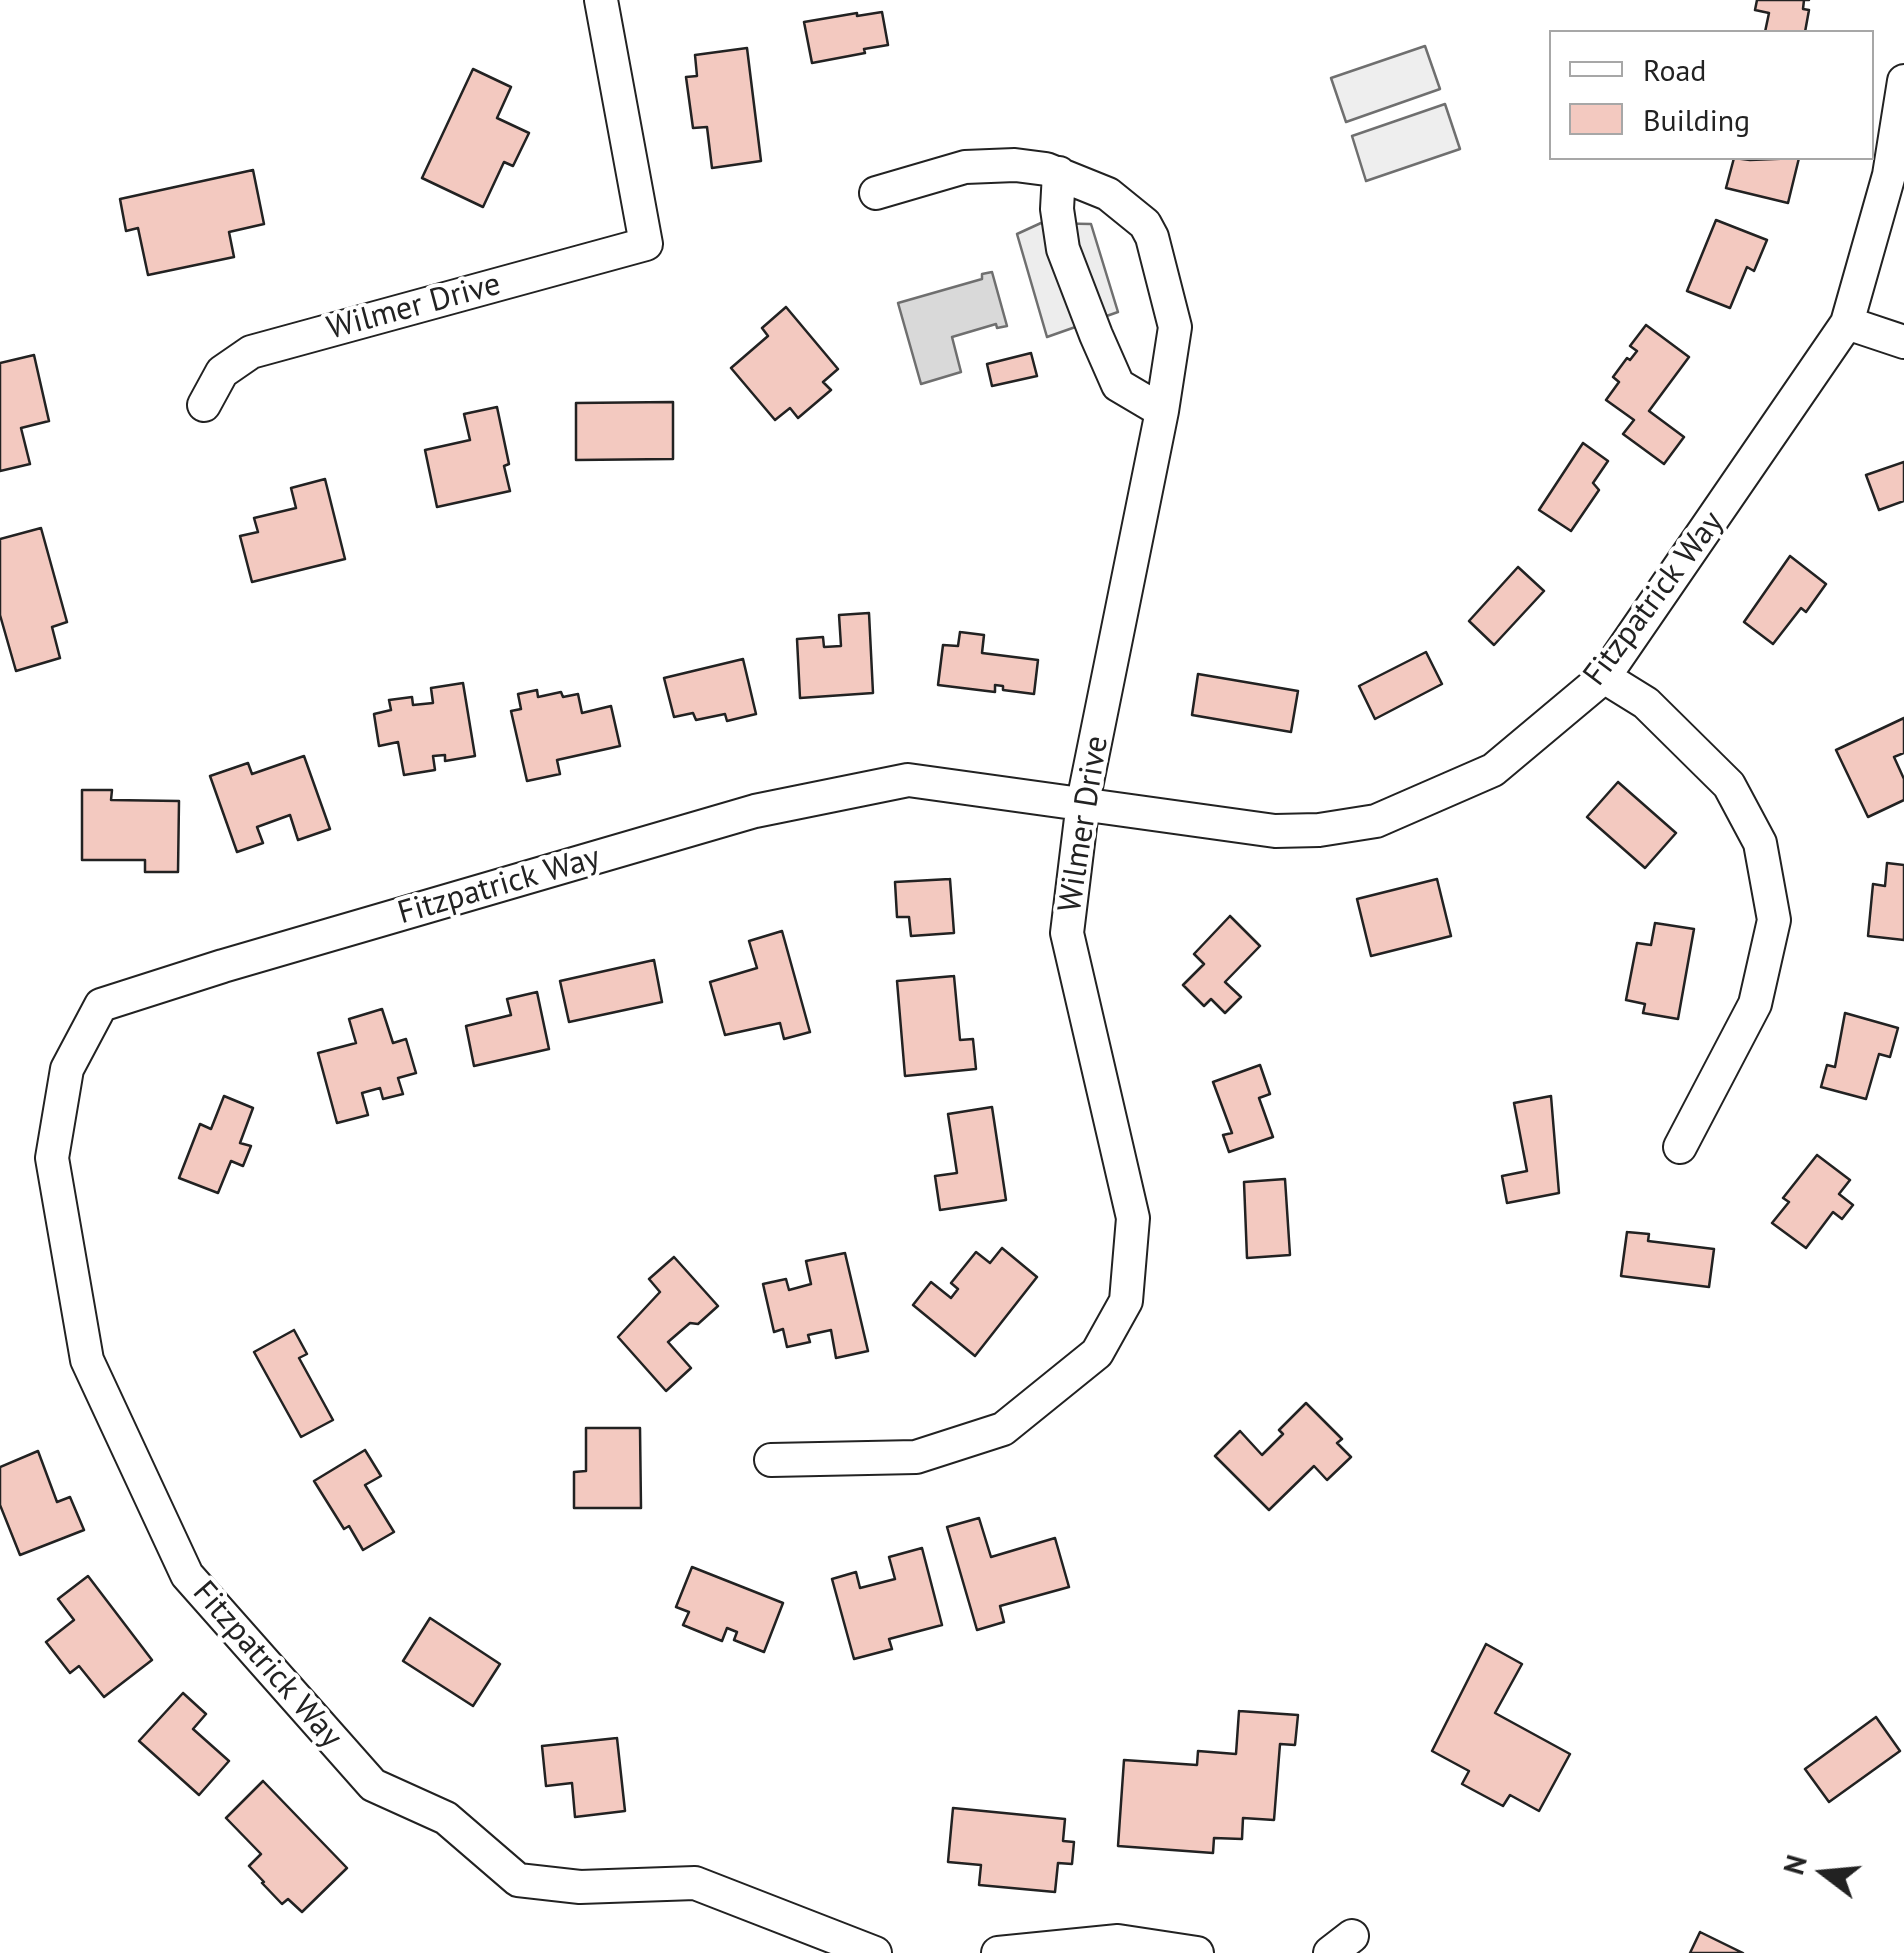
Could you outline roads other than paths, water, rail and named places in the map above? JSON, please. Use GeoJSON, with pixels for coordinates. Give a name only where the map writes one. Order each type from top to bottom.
{"type":"FeatureCollection","features":[{"type":"Feature","properties":{"kind":"street","name":"Wilmer Drive"},"geometry":{"type":"LineString","coordinates":[[204,405],[222,372],[250,352],[646,244],[600,0]]}},
{"type":"Feature","properties":{"kind":"street","name":"Fitzpatrick Way"},"geometry":{"type":"LineString","coordinates":[[876,1953],[696,1883],[580,1887],[518,1880],[446,1818],[373,1785],[187,1575],[87,1360],[52,1158],[67,1069],[102,1005],[756,811],[908,780],[1276,830],[1319,830],[1376,821],[1493,770],[1604,677],[1847,323],[1889,175],[1904,81]]}},
{"type":"Feature","properties":{"kind":"street","name":"Wilmer Drive"},"geometry":{"type":"LineString","coordinates":[[771,1460],[916,1457],[1003,1428],[1096,1353],[1126,1302],[1133,1218],[1068,933],[1083,802],[1162,410],[1175,327],[1152,236],[1145,224],[1108,194],[1059,174],[1015,165],[965,166],[876,192]]}},
{"type":"Feature","properties":{"kind":"street"},"geometry":{"type":"LineString","coordinates":[[1059,174],[1057,209],[1063,249],[1096,335],[1118,384],[1162,410]]}},
{"type":"Feature","properties":{"kind":"street"},"geometry":{"type":"LineString","coordinates":[[1847,323],[1904,342]]}},
{"type":"Feature","properties":{"kind":"street"},"geometry":{"type":"LineString","coordinates":[[1604,677],[1646,702],[1729,785],[1760,843],[1774,920],[1755,1004],[1680,1147]]}},
{"type":"Feature","properties":{"kind":"street"},"geometry":{"type":"LineString","coordinates":[[998,1953],[1118,1940],[1197,1953]]}}]}
